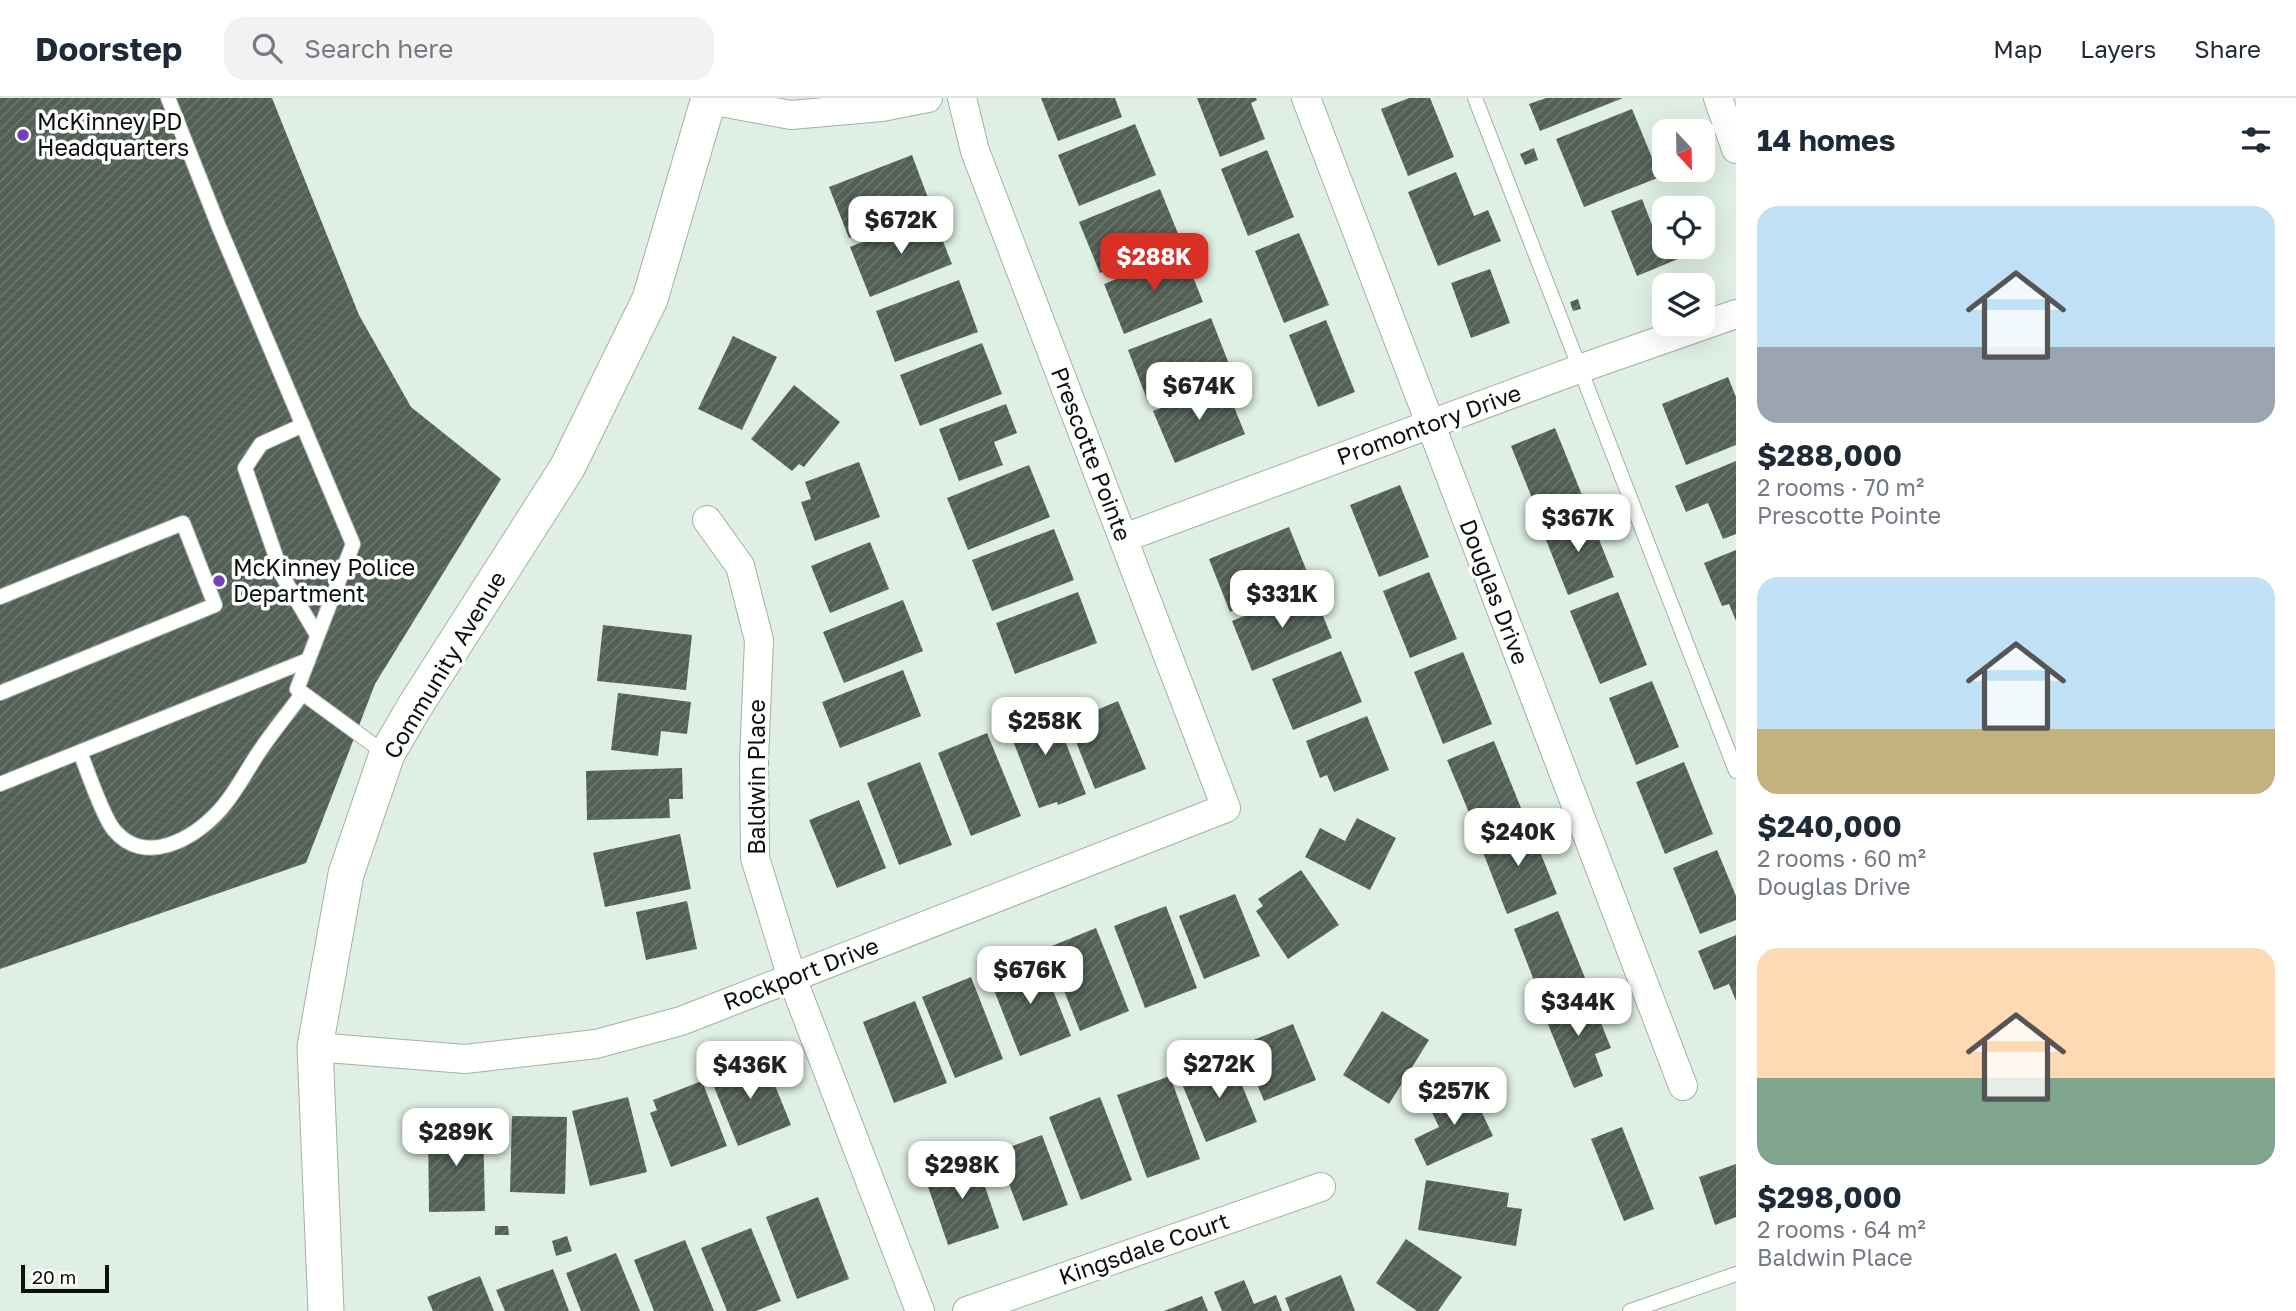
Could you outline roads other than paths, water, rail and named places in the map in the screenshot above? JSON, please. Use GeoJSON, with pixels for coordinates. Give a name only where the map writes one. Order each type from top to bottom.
{"type":"FeatureCollection","features":[{"type":"Feature","properties":{"kind":"street"},"geometry":{"type":"LineString","coordinates":[[709,99],[791,115],[882,107],[928,98]]}},
{"type":"Feature","properties":{"kind":"street","name":"Prescotte Pointe"},"geometry":{"type":"LineString","coordinates":[[962,98],[975,151],[1227,808]]}},
{"type":"Feature","properties":{"kind":"street","name":"Douglas Drive"},"geometry":{"type":"LineString","coordinates":[[1306,98],[1683,1086]]}},
{"type":"Feature","properties":{"kind":"street"},"geometry":{"type":"LineString","coordinates":[[1718,98],[1736,149]]}},
{"type":"Feature","properties":{"kind":"street","name":"Community Avenue"},"geometry":{"type":"LineString","coordinates":[[326,1311],[315,1047],[346,874],[387,754],[567,468],[650,299],[709,99]]}},
{"type":"Feature","properties":{"kind":"street","name":"Promontory Drive"},"geometry":{"type":"LineString","coordinates":[[1124,538],[1579,369],[1736,314]]}},
{"type":"Feature","properties":{"kind":"street","name":"Baldwin Place"},"geometry":{"type":"LineString","coordinates":[[707,520],[740,566],[759,640],[754,760],[755,858],[792,978],[920,1311]]}},
{"type":"Feature","properties":{"kind":"street","name":"Rockport Drive"},"geometry":{"type":"LineString","coordinates":[[315,1047],[465,1059],[596,1044],[681,1021],[1227,808]]}},
{"type":"Feature","properties":{"kind":"street","name":"Kingsdale Court"},"geometry":{"type":"LineString","coordinates":[[967,1311],[1321,1187]]}},
{"type":"Feature","properties":{"kind":"lane"},"geometry":{"type":"LineString","coordinates":[[168,98],[219,227],[353,544],[297,690],[387,754]]}},
{"type":"Feature","properties":{"kind":"lane"},"geometry":{"type":"LineString","coordinates":[[1475,98],[1736,771]]}},
{"type":"Feature","properties":{"kind":"lane"},"geometry":{"type":"LineString","coordinates":[[303,425],[261,444],[245,468],[283,577],[317,635]]}},
{"type":"Feature","properties":{"kind":"lane"},"geometry":{"type":"LineString","coordinates":[[0,597],[183,523],[215,605],[0,693]]}},
{"type":"Feature","properties":{"kind":"lane"},"geometry":{"type":"LineString","coordinates":[[0,784],[308,660]]}},
{"type":"Feature","properties":{"kind":"lane"},"geometry":{"type":"LineString","coordinates":[[79,752],[112,828],[130,843],[144,848],[165,847],[191,835],[222,809],[302,694]]}},
{"type":"Feature","properties":{"kind":"lane"},"geometry":{"type":"LineString","coordinates":[[1630,1311],[1736,1274]]}},
{"type":"Feature","properties":{"kind":"place","name":"McKinney PD Headquarters"},"geometry":{"type":"Point","coordinates":[23,135]}},
{"type":"Feature","properties":{"kind":"place","name":"McKinney Police Department"},"geometry":{"type":"Point","coordinates":[219,581]}}]}
